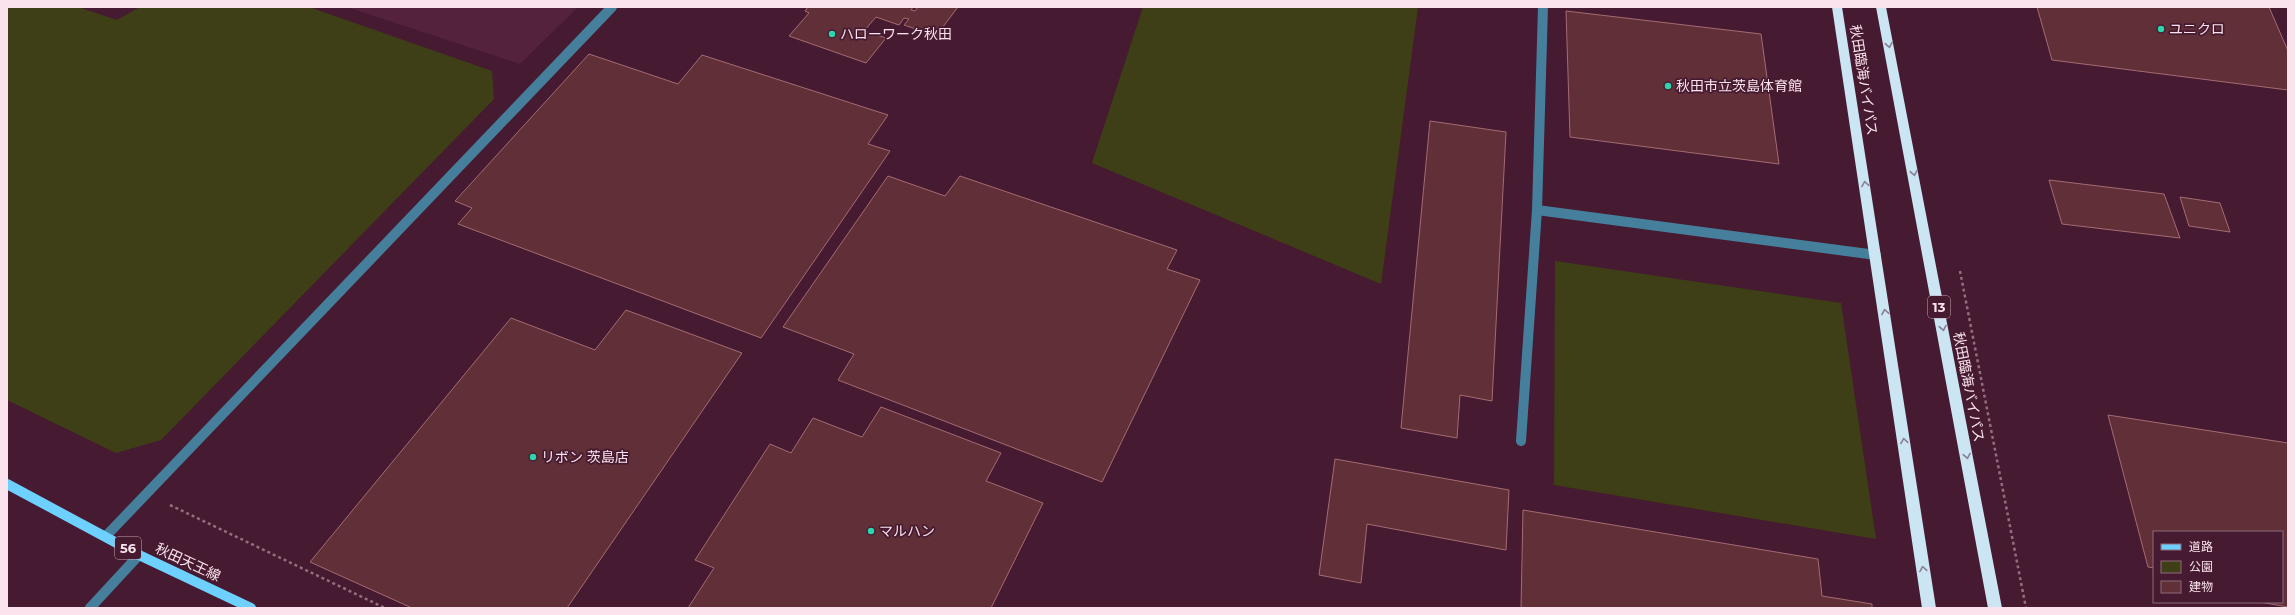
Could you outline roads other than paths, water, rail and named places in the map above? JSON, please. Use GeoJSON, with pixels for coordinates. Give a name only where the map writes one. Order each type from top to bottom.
{"type":"FeatureCollection","features":[{"type":"Feature","properties":{"kind":"highway","name":"秋田臨海バイパス"},"geometry":{"type":"LineString","coordinates":[[1837,7],[1929,608]]}},
{"type":"Feature","properties":{"kind":"highway","name":"秋田臨海バイパス"},"geometry":{"type":"LineString","coordinates":[[1881,7],[1995,608]]}},
{"type":"Feature","properties":{"kind":"main road","name":"秋田天王線"},"geometry":{"type":"LineString","coordinates":[[7,484],[139,555],[251,608]]}},
{"type":"Feature","properties":{"kind":"street"},"geometry":{"type":"LineString","coordinates":[[106,536],[612,7]]}},
{"type":"Feature","properties":{"kind":"street"},"geometry":{"type":"LineString","coordinates":[[1521,441],[1538,210],[1543,7]]}},
{"type":"Feature","properties":{"kind":"street"},"geometry":{"type":"LineString","coordinates":[[1538,210],[1876,255]]}},
{"type":"Feature","properties":{"kind":"street"},"geometry":{"type":"LineString","coordinates":[[90,608],[139,555]]}},
{"type":"Feature","properties":{"kind":"place","name":"ユニクロ"},"geometry":{"type":"Point","coordinates":[2161,29]}},
{"type":"Feature","properties":{"kind":"place","name":"ハローワーク秋田"},"geometry":{"type":"Point","coordinates":[832,34]}},
{"type":"Feature","properties":{"kind":"place","name":"秋田市立茨島体育館"},"geometry":{"type":"Point","coordinates":[1668,86]}},
{"type":"Feature","properties":{"kind":"place","name":"リボン 茨島店"},"geometry":{"type":"Point","coordinates":[533,457]}},
{"type":"Feature","properties":{"kind":"place","name":"マルハン"},"geometry":{"type":"Point","coordinates":[871,531]}}]}
